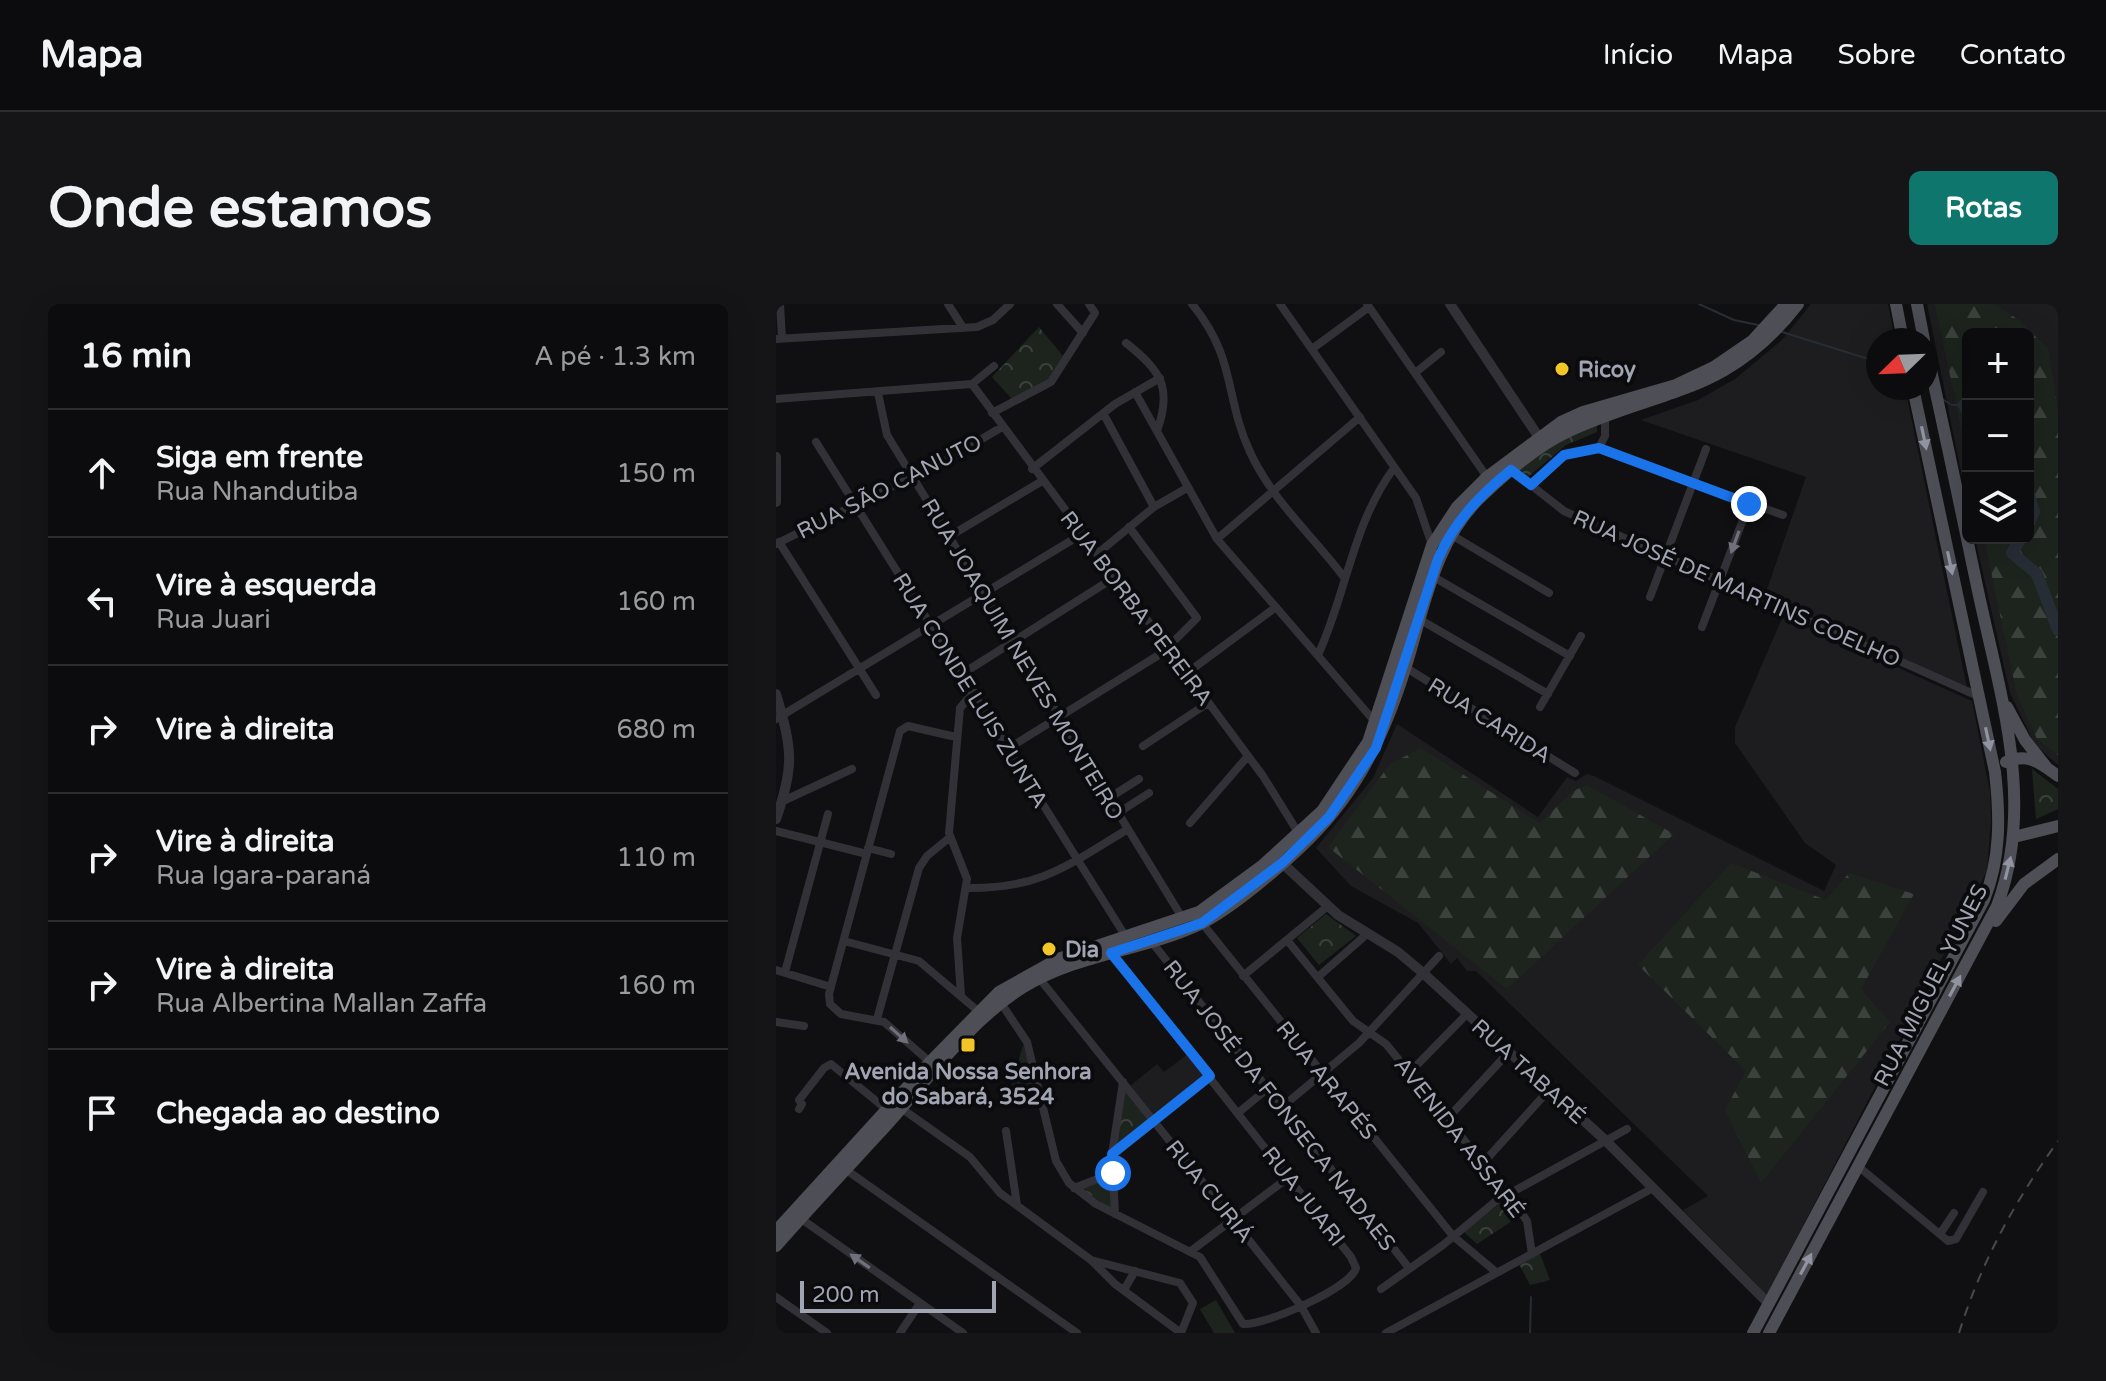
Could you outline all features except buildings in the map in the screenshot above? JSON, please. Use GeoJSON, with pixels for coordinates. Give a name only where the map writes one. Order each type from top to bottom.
{"type":"FeatureCollection","features":[{"type":"Feature","properties":{"kind":"main road"},"geometry":{"type":"LineString","coordinates":[[776,1246],[886,1109],[930,1062],[1001,1003],[1039,978],[1202,923],[1329,817],[1364,769],[1388,719],[1432,576],[1450,534],[1508,467],[1583,412],[1676,385],[1714,367],[1752,341],[1786,304]]}},
{"type":"Feature","properties":{"kind":"main road"},"geometry":{"type":"LineString","coordinates":[[1542,441],[1692,388],[1734,366],[1766,340],[1798,304]]}},
{"type":"Feature","properties":{"kind":"main road"},"geometry":{"type":"LineString","coordinates":[[1896,304],[1901,328]]}},
{"type":"Feature","properties":{"kind":"main road"},"geometry":{"type":"LineString","coordinates":[[1917,304],[1922,328]]}},
{"type":"Feature","properties":{"kind":"main road","name":"RUA MIGUEL YUNES"},"geometry":{"type":"LineString","coordinates":[[1753,1333],[1984,900],[1998,845],[2000,811],[1995,772],[1916,400]]}},
{"type":"Feature","properties":{"kind":"main road","name":"RUA MIGUEL YUNES"},"geometry":{"type":"LineString","coordinates":[[1769,1333],[1975,949],[2004,888],[2014,837],[2016,810],[2000,695],[1938,400]]}},
{"type":"Feature","properties":{"kind":"main road"},"geometry":{"type":"LineString","coordinates":[[1918,409],[1932,410],[1940,442],[1952,466]]}},
{"type":"Feature","properties":{"kind":"main road"},"geometry":{"type":"LineString","coordinates":[[776,1231],[845,1169],[901,1108],[978,1011],[1033,970],[1183,919],[1219,900],[1278,859],[1341,787],[1359,760],[1376,723],[1432,545],[1457,507],[1487,477],[1508,467]]}},
{"type":"Feature","properties":{"kind":"main road"},"geometry":{"type":"LineString","coordinates":[[2000,695],[2018,729],[2047,768]]}},
{"type":"Feature","properties":{"kind":"main road"},"geometry":{"type":"LineString","coordinates":[[1995,772],[2011,760],[2033,759],[2058,776]]}},
{"type":"Feature","properties":{"kind":"main road"},"geometry":{"type":"LineString","coordinates":[[2000,811],[2006,830],[2014,837],[2058,826]]}},
{"type":"Feature","properties":{"kind":"main road"},"geometry":{"type":"LineString","coordinates":[[1975,949],[2024,884],[2058,859]]}},
{"type":"Feature","properties":{"kind":"main road"},"geometry":{"type":"LineString","coordinates":[[1886,1084],[1883,1100],[1889,1109]]}},
{"type":"Feature","properties":{"kind":"main road"},"geometry":{"type":"LineString","coordinates":[[1862,1162],[1868,1133],[1863,1126]]}},
{"type":"Feature","properties":{"kind":"street"},"geometry":{"type":"LineString","coordinates":[[780,304],[779,339],[984,325],[1010,304]]}},
{"type":"Feature","properties":{"kind":"street"},"geometry":{"type":"LineString","coordinates":[[948,304],[962,326]]}},
{"type":"Feature","properties":{"kind":"street"},"geometry":{"type":"LineString","coordinates":[[1057,304],[1083,333]]}},
{"type":"Feature","properties":{"kind":"street"},"geometry":{"type":"LineString","coordinates":[[992,413],[1051,382],[1095,311],[1089,304]]}},
{"type":"Feature","properties":{"kind":"street"},"geometry":{"type":"LineString","coordinates":[[1192,304],[1215,335],[1224,354],[1244,437],[1273,493],[1343,576]]}},
{"type":"Feature","properties":{"kind":"street"},"geometry":{"type":"LineString","coordinates":[[1280,304],[1416,498],[1432,545]]}},
{"type":"Feature","properties":{"kind":"street"},"geometry":{"type":"LineString","coordinates":[[1450,304],[1542,441]]}},
{"type":"Feature","properties":{"kind":"street"},"geometry":{"type":"LineString","coordinates":[[1312,349],[1368,306],[1487,477]]}},
{"type":"Feature","properties":{"kind":"street"},"geometry":{"type":"LineString","coordinates":[[1126,343],[1145,359],[1160,378],[1165,404],[1157,431]]}},
{"type":"Feature","properties":{"kind":"street"},"geometry":{"type":"LineString","coordinates":[[1415,373],[1441,352]]}},
{"type":"Feature","properties":{"kind":"street"},"geometry":{"type":"LineString","coordinates":[[776,399],[972,384],[994,366]]}},
{"type":"Feature","properties":{"kind":"street"},"geometry":{"type":"LineString","coordinates":[[1032,469],[1103,413],[1160,378]]}},
{"type":"Feature","properties":{"kind":"street","name":"RUA BORBA PEREIRA"},"geometry":{"type":"LineString","coordinates":[[972,384],[1032,469],[1248,756],[1299,834]]}},
{"type":"Feature","properties":{"kind":"street"},"geometry":{"type":"LineString","coordinates":[[1135,392],[1217,539],[1376,723]]}},
{"type":"Feature","properties":{"kind":"street","name":"RUA JOAQUIM NEVES MONTEIRO"},"geometry":{"type":"LineString","coordinates":[[878,393],[884,430],[911,477],[1015,641],[1183,919]]}},
{"type":"Feature","properties":{"kind":"street"},"geometry":{"type":"LineString","coordinates":[[1103,413],[1154,507]]}},
{"type":"Feature","properties":{"kind":"street"},"geometry":{"type":"LineString","coordinates":[[1217,539],[1360,417]]}},
{"type":"Feature","properties":{"kind":"street"},"geometry":{"type":"LineString","coordinates":[[1599,448],[1605,436],[1605,417]]}},
{"type":"Feature","properties":{"kind":"street","name":"RUA SÃO CANUTO"},"geometry":{"type":"LineString","coordinates":[[778,543],[911,477],[1002,427]]}},
{"type":"Feature","properties":{"kind":"street","name":"RUA CONDE LUIS ZUNTA"},"geometry":{"type":"LineString","coordinates":[[816,442],[1126,937]]}},
{"type":"Feature","properties":{"kind":"street"},"geometry":{"type":"LineString","coordinates":[[1531,485],[1564,455],[1599,448],[1783,515]]}},
{"type":"Feature","properties":{"kind":"street"},"geometry":{"type":"LineString","coordinates":[[1650,597],[1706,449]]}},
{"type":"Feature","properties":{"kind":"street"},"geometry":{"type":"LineString","coordinates":[[776,457],[776,502]]}},
{"type":"Feature","properties":{"kind":"street","name":"RUA JOSÉ DE MARTINS COELHO"},"geometry":{"type":"LineString","coordinates":[[1508,467],[1564,511],[1978,696]]}},
{"type":"Feature","properties":{"kind":"street"},"geometry":{"type":"LineString","coordinates":[[1318,655],[1366,515],[1394,468]]}},
{"type":"Feature","properties":{"kind":"street"},"geometry":{"type":"LineString","coordinates":[[950,536],[1042,481]]}},
{"type":"Feature","properties":{"kind":"street"},"geometry":{"type":"LineString","coordinates":[[1097,554],[1154,507],[1187,488]]}},
{"type":"Feature","properties":{"kind":"street"},"geometry":{"type":"LineString","coordinates":[[1702,627],[1749,504]]}},
{"type":"Feature","properties":{"kind":"street"},"geometry":{"type":"LineString","coordinates":[[1009,748],[1167,646],[1197,616],[1129,527]]}},
{"type":"Feature","properties":{"kind":"street"},"geometry":{"type":"LineString","coordinates":[[779,718],[1082,534]]}},
{"type":"Feature","properties":{"kind":"street"},"geometry":{"type":"LineString","coordinates":[[1450,534],[1549,593]]}},
{"type":"Feature","properties":{"kind":"street"},"geometry":{"type":"LineString","coordinates":[[778,543],[876,695]]}},
{"type":"Feature","properties":{"kind":"street"},"geometry":{"type":"LineString","coordinates":[[1432,576],[1570,656]]}},
{"type":"Feature","properties":{"kind":"street"},"geometry":{"type":"LineString","coordinates":[[962,674],[1115,577]]}},
{"type":"Feature","properties":{"kind":"street"},"geometry":{"type":"LineString","coordinates":[[1187,673],[1276,607]]}},
{"type":"Feature","properties":{"kind":"street"},"geometry":{"type":"LineString","coordinates":[[1419,619],[1548,694]]}},
{"type":"Feature","properties":{"kind":"street"},"geometry":{"type":"LineString","coordinates":[[1540,707],[1581,636]]}},
{"type":"Feature","properties":{"kind":"street","name":"RUA CARIDA"},"geometry":{"type":"LineString","coordinates":[[1405,667],[1575,773]]}},
{"type":"Feature","properties":{"kind":"street"},"geometry":{"type":"LineString","coordinates":[[961,995],[957,933],[966,888],[965,868],[949,838],[960,708],[974,692]]}},
{"type":"Feature","properties":{"kind":"street"},"geometry":{"type":"LineString","coordinates":[[776,694],[790,766],[776,819]]}},
{"type":"Feature","properties":{"kind":"street"},"geometry":{"type":"LineString","coordinates":[[1356,701],[1382,702]]}},
{"type":"Feature","properties":{"kind":"street"},"geometry":{"type":"LineString","coordinates":[[1143,746],[1208,703]]}},
{"type":"Feature","properties":{"kind":"street"},"geometry":{"type":"LineString","coordinates":[[930,1062],[877,1019],[840,1013],[829,1001],[902,728],[908,726],[956,737]]}},
{"type":"Feature","properties":{"kind":"street"},"geometry":{"type":"LineString","coordinates":[[1190,823],[1248,756]]}},
{"type":"Feature","properties":{"kind":"street"},"geometry":{"type":"LineString","coordinates":[[783,801],[852,769]]}},
{"type":"Feature","properties":{"kind":"street"},"geometry":{"type":"LineString","coordinates":[[1109,798],[1139,779]]}},
{"type":"Feature","properties":{"kind":"street"},"geometry":{"type":"LineString","coordinates":[[1118,813],[1149,793]]}},
{"type":"Feature","properties":{"kind":"street"},"geometry":{"type":"LineString","coordinates":[[828,814],[780,971],[831,987]]}},
{"type":"Feature","properties":{"kind":"street"},"geometry":{"type":"LineString","coordinates":[[966,888],[1024,885],[1049,877],[1128,829]]}},
{"type":"Feature","properties":{"kind":"street"},"geometry":{"type":"LineString","coordinates":[[776,831],[891,854]]}},
{"type":"Feature","properties":{"kind":"street"},"geometry":{"type":"LineString","coordinates":[[877,1019],[922,862],[949,838]]}},
{"type":"Feature","properties":{"kind":"street","name":"RUA TABARÉ"},"geometry":{"type":"LineString","coordinates":[[1278,859],[1328,906],[1398,952],[1423,973],[1605,1140],[1769,1304]]}},
{"type":"Feature","properties":{"kind":"street"},"geometry":{"type":"LineString","coordinates":[[1243,976],[1328,906]]}},
{"type":"Feature","properties":{"kind":"street","name":"RUA ARAPÉS"},"geometry":{"type":"LineString","coordinates":[[1202,923],[1453,1236],[1496,1272]]}},
{"type":"Feature","properties":{"kind":"street"},"geometry":{"type":"LineString","coordinates":[[1318,977],[1367,934]]}},
{"type":"Feature","properties":{"kind":"street","name":"AVENIDA ASSARÉ"},"geometry":{"type":"LineString","coordinates":[[1287,940],[1353,1021],[1386,1044],[1508,1193],[1527,1221],[1532,1254]]}},
{"type":"Feature","properties":{"kind":"street"},"geometry":{"type":"LineString","coordinates":[[844,941],[923,964],[978,1011]]}},
{"type":"Feature","properties":{"kind":"street","name":"RUA JOSÉ DA FONSECA NADAES"},"geometry":{"type":"LineString","coordinates":[[1151,941],[1409,1268]]}},
{"type":"Feature","properties":{"kind":"street","name":"RUA JUARI"},"geometry":{"type":"LineString","coordinates":[[1001,1003],[1027,1042],[1043,1097],[1056,1161],[1074,1188],[1115,1214],[1191,1251],[1217,1279],[1243,1328],[1301,1306],[1349,1279],[1356,1268],[1351,1257],[1111,953]]}},
{"type":"Feature","properties":{"kind":"street"},"geometry":{"type":"LineString","coordinates":[[1282,1107],[1369,1032],[1439,956]]}},
{"type":"Feature","properties":{"kind":"street","name":"RUA CURIÁ"},"geometry":{"type":"LineString","coordinates":[[1039,978],[1301,1306],[1316,1333]]}},
{"type":"Feature","properties":{"kind":"street"},"geometry":{"type":"LineString","coordinates":[[1410,1072],[1467,1014]]}},
{"type":"Feature","properties":{"kind":"street"},"geometry":{"type":"LineString","coordinates":[[776,1022],[804,1026]]}},
{"type":"Feature","properties":{"kind":"street"},"geometry":{"type":"LineString","coordinates":[[1447,1119],[1508,1053]]}},
{"type":"Feature","properties":{"kind":"street"},"geometry":{"type":"LineString","coordinates":[[800,1106],[799,1100],[831,1064],[886,1109]]}},
{"type":"Feature","properties":{"kind":"street"},"geometry":{"type":"LineString","coordinates":[[1112,1154],[1210,1076]]}},
{"type":"Feature","properties":{"kind":"street"},"geometry":{"type":"LineString","coordinates":[[1115,1214],[1112,1154],[1123,1082]]}},
{"type":"Feature","properties":{"kind":"street"},"geometry":{"type":"LineString","coordinates":[[1238,1113],[1267,1089]]}},
{"type":"Feature","properties":{"kind":"street"},"geometry":{"type":"LineString","coordinates":[[1483,1163],[1549,1090]]}},
{"type":"Feature","properties":{"kind":"street"},"geometry":{"type":"LineString","coordinates":[[901,1108],[975,1161],[995,1188],[1181,1333],[1193,1303],[1182,1285],[1091,1260]]}},
{"type":"Feature","properties":{"kind":"street"},"geometry":{"type":"LineString","coordinates":[[1381,1289],[1508,1193],[1627,1129]]}},
{"type":"Feature","properties":{"kind":"street"},"geometry":{"type":"LineString","coordinates":[[1006,1131],[1017,1205]]}},
{"type":"Feature","properties":{"kind":"street"},"geometry":{"type":"LineString","coordinates":[[1862,1162],[1948,1241],[1956,1239],[1983,1192]]}},
{"type":"Feature","properties":{"kind":"street"},"geometry":{"type":"LineString","coordinates":[[845,1169],[1077,1333]]}},
{"type":"Feature","properties":{"kind":"street"},"geometry":{"type":"LineString","coordinates":[[1074,1188],[1113,1173]]}},
{"type":"Feature","properties":{"kind":"street"},"geometry":{"type":"LineString","coordinates":[[1191,1251],[1289,1177]]}},
{"type":"Feature","properties":{"kind":"street"},"geometry":{"type":"LineString","coordinates":[[1386,1333],[1653,1188]]}},
{"type":"Feature","properties":{"kind":"street"},"geometry":{"type":"LineString","coordinates":[[1940,1234],[1954,1213]]}},
{"type":"Feature","properties":{"kind":"street"},"geometry":{"type":"LineString","coordinates":[[800,1218],[963,1333]]}},
{"type":"Feature","properties":{"kind":"street"},"geometry":{"type":"LineString","coordinates":[[1124,1290],[1135,1271]]}},
{"type":"Feature","properties":{"kind":"street"},"geometry":{"type":"LineString","coordinates":[[776,1297],[827,1333]]}},
{"type":"Feature","properties":{"kind":"street"},"geometry":{"type":"LineString","coordinates":[[900,1333],[920,1303]]}},
{"type":"Feature","properties":{"kind":"shaded area"},"geometry":{"type":"Polygon","coordinates":[[[1811,304],[1888,304],[1893,328],[1866,328],[1866,400],[1907,400],[1967,688],[1765,595],[1806,477],[1641,420],[1698,400],[1735,379],[1782,340],[1811,304]]]}},
{"type":"Feature","properties":{"kind":"shaded area"},"geometry":{"type":"Polygon","coordinates":[[[1927,304],[2058,304],[2058,765],[2035,745],[2010,693],[1976,544],[2034,544],[2034,328],[1962,328],[1962,476],[1938,358],[1938,328],[1932,328],[1927,304]]]}},
{"type":"Feature","properties":{"kind":"shaded area"},"geometry":{"type":"Polygon","coordinates":[[[1783,616],[1972,701],[1990,792],[1991,820],[1987,871],[1767,1295],[1683,1210],[1708,1196],[1476,971],[1467,971],[1457,958],[1451,964],[1418,923],[1351,886],[1316,848],[1373,778],[1397,724],[1538,817],[1567,777],[1576,781],[1587,774],[1824,891],[1836,865],[1805,843],[1735,743],[1735,727],[1783,616]]]}},
{"type":"Feature","properties":{"kind":"shaded area"},"geometry":{"type":"Polygon","coordinates":[[[1189,1053],[1206,1075],[1155,1118],[1130,1086],[1157,1064],[1164,1072],[1189,1053]]]}},
{"type":"Feature","properties":{"kind":"green space"},"geometry":{"type":"Polygon","coordinates":[[[1935,304],[1994,304],[2027,328],[1962,328],[1962,432],[1935,304]]]}},
{"type":"Feature","properties":{"kind":"green space"},"geometry":{"type":"Polygon","coordinates":[[[1039,327],[1063,356],[1048,380],[1012,399],[992,377],[1039,327]]]}},
{"type":"Feature","properties":{"kind":"green space"},"geometry":{"type":"Polygon","coordinates":[[[2034,335],[2048,349],[2058,411],[2058,755],[2037,739],[2017,695],[1985,544],[2034,544],[2034,335]]]}},
{"type":"Feature","properties":{"kind":"green space"},"geometry":{"type":"Polygon","coordinates":[[[1597,424],[1597,432],[1566,445],[1528,477],[1518,468],[1546,449],[1597,424]]]}},
{"type":"Feature","properties":{"kind":"green space"},"geometry":{"type":"Polygon","coordinates":[[[1421,748],[1540,823],[1573,791],[1587,785],[1674,834],[1507,989],[1328,847],[1390,764],[1421,748]]]}},
{"type":"Feature","properties":{"kind":"green space"},"geometry":{"type":"Polygon","coordinates":[[[2032,769],[2058,789],[2058,809],[2036,819],[2032,769]]]}},
{"type":"Feature","properties":{"kind":"green space"},"geometry":{"type":"Polygon","coordinates":[[[1731,863],[1826,900],[1849,873],[1914,894],[1861,989],[1890,1022],[1761,1183],[1725,1110],[1746,1071],[1638,965],[1731,863]]]}},
{"type":"Feature","properties":{"kind":"green space"},"geometry":{"type":"Polygon","coordinates":[[[1326,914],[1356,936],[1319,965],[1297,938],[1326,914]]]}},
{"type":"Feature","properties":{"kind":"green space"},"geometry":{"type":"Polygon","coordinates":[[[1023,1045],[1039,1094],[1003,1094],[1011,1088],[1023,1045]]]}},
{"type":"Feature","properties":{"kind":"green space"},"geometry":{"type":"Polygon","coordinates":[[[1124,1088],[1151,1120],[1115,1148],[1124,1088]]]}},
{"type":"Feature","properties":{"kind":"green space"},"geometry":{"type":"Polygon","coordinates":[[[1111,1176],[1113,1210],[1078,1187],[1111,1176]]]}},
{"type":"Feature","properties":{"kind":"green space"},"geometry":{"type":"Polygon","coordinates":[[[1507,1198],[1521,1215],[1477,1244],[1464,1232],[1507,1198]]]}},
{"type":"Feature","properties":{"kind":"green space"},"geometry":{"type":"Polygon","coordinates":[[[1539,1251],[1550,1280],[1530,1285],[1518,1262],[1539,1251]]]}},
{"type":"Feature","properties":{"kind":"green space"},"geometry":{"type":"Polygon","coordinates":[[[1216,1300],[1235,1333],[1214,1333],[1200,1309],[1216,1300]]]}},
{"type":"Feature","properties":{"kind":"waterway"},"geometry":{"type":"LineString","coordinates":[[1699,304],[1734,320],[1758,325]]}},
{"type":"Feature","properties":{"kind":"waterway"},"geometry":{"type":"LineString","coordinates":[[1779,331],[1866,358]]}},
{"type":"Feature","properties":{"kind":"waterway"},"geometry":{"type":"LineString","coordinates":[[1942,399],[1952,405],[1962,405]]}},
{"type":"Feature","properties":{"kind":"waterway"},"geometry":{"type":"LineString","coordinates":[[2017,544],[2012,553],[2037,574],[2058,630]]}},
{"type":"Feature","properties":{"kind":"waterway"},"geometry":{"type":"LineString","coordinates":[[1530,1333],[1531,1297]]}},
{"type":"Feature","properties":{"kind":"railway"},"geometry":{"type":"LineString","coordinates":[[1959,1333],[1978,1281],[2001,1233],[2027,1186],[2058,1141]]}},
{"type":"Feature","properties":{"kind":"place","name":"Ricoy"},"geometry":{"type":"Point","coordinates":[1562,369]}},
{"type":"Feature","properties":{"kind":"place","name":"Dia"},"geometry":{"type":"Point","coordinates":[1049,949]}},
{"type":"Feature","properties":{"kind":"place","name":"Avenida Nossa Senhora do Sabará, 3524"},"geometry":{"type":"Point","coordinates":[968,1045]}},
{"type":"Feature","properties":{"kind":"route"},"geometry":{"type":"LineString","coordinates":[[1113,1173],[1112,1154],[1210,1076],[1111,953],[1202,923],[1282,863],[1329,817],[1376,748],[1438,559],[1450,534],[1474,503],[1511,470],[1531,485],[1571,451],[1599,448],[1749,504]]}}]}
